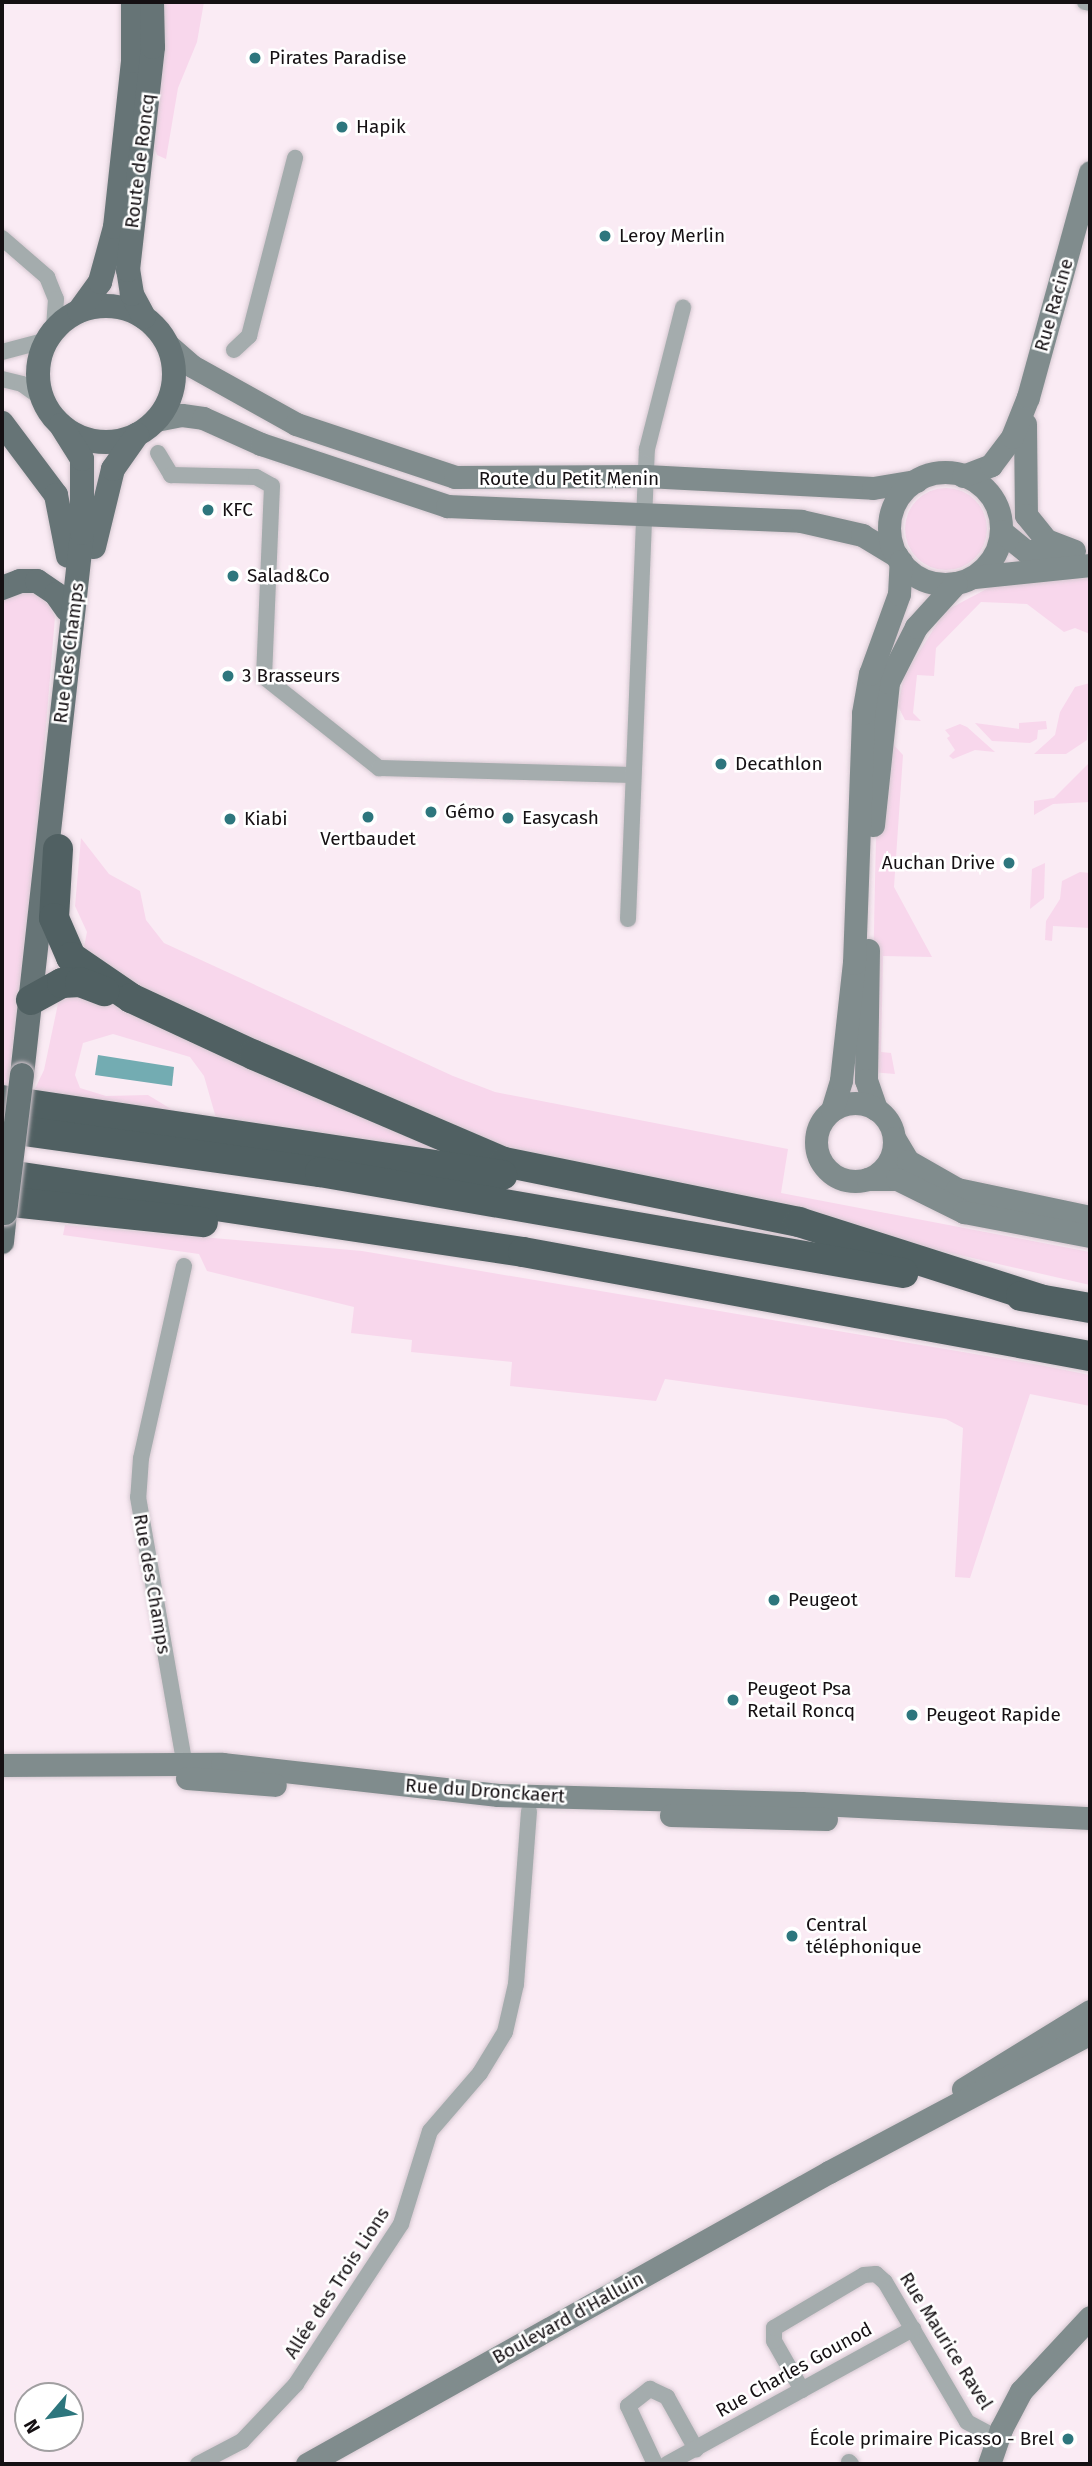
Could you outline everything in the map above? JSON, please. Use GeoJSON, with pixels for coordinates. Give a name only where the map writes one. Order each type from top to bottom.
{"type":"FeatureCollection","features":[{"type":"Feature","properties":{"kind":"highway"},"geometry":{"type":"LineString","coordinates":[[58,849],[54,904],[62,945],[82,968],[131,998]]}},
{"type":"Feature","properties":{"kind":"highway"},"geometry":{"type":"LineString","coordinates":[[31,1000],[52,987],[79,982],[131,998],[486,1155],[634,1189],[812,1225],[1040,1299]]}},
{"type":"Feature","properties":{"kind":"highway"},"geometry":{"type":"LineString","coordinates":[[2,1101],[539,1181],[634,1189]]}},
{"type":"Feature","properties":{"kind":"highway"},"geometry":{"type":"LineString","coordinates":[[2,1128],[484,1199],[1090,1308]]}},
{"type":"Feature","properties":{"kind":"highway"},"geometry":{"type":"LineString","coordinates":[[2,1174],[523,1252],[1090,1356]]}},
{"type":"Feature","properties":{"kind":"highway"},"geometry":{"type":"LineString","coordinates":[[4,1207],[304,1231],[432,1249],[523,1252]]}},
{"type":"Feature","properties":{"kind":"main road","name":"Route de Roncq"},"geometry":{"type":"LineString","coordinates":[[79,312],[100,282],[114,227],[134,61],[133,2]]}},
{"type":"Feature","properties":{"kind":"main road","name":"Route de Roncq"},"geometry":{"type":"LineString","coordinates":[[144,317],[132,293],[128,270],[153,47],[152,2]]}},
{"type":"Feature","properties":{"kind":"main road"},"geometry":{"type":"LineString","coordinates":[[112,306],[144,317],[169,346],[173,386],[146,427],[97,441],[61,425],[44,400],[38,374],[51,335],[79,312],[112,306]]}},
{"type":"Feature","properties":{"kind":"main road"},"geometry":{"type":"LineString","coordinates":[[2,423],[43,474],[61,508],[68,549],[69,660]]}},
{"type":"Feature","properties":{"kind":"main road","name":"Rue des Champs"},"geometry":{"type":"LineString","coordinates":[[2,1242],[4,1207],[45,887],[80,555],[83,467],[80,451],[61,425]]}},
{"type":"Feature","properties":{"kind":"main road","name":"Rue des Champs"},"geometry":{"type":"LineString","coordinates":[[45,887],[58,849],[99,519],[116,462],[146,427]]}},
{"type":"Feature","properties":{"kind":"main road"},"geometry":{"type":"LineString","coordinates":[[2,588],[20,581],[37,581],[56,594],[67,610]]}},
{"type":"Feature","properties":{"kind":"street"},"geometry":{"type":"LineString","coordinates":[[234,350],[249,336],[295,158]]}},
{"type":"Feature","properties":{"kind":"street","name":"Rue Racine"},"geometry":{"type":"LineString","coordinates":[[963,476],[983,469],[1003,453],[1028,397],[1090,172]]}},
{"type":"Feature","properties":{"kind":"street"},"geometry":{"type":"LineString","coordinates":[[2,238],[47,277],[56,299],[51,335],[2,352]]}},
{"type":"Feature","properties":{"kind":"street"},"geometry":{"type":"LineString","coordinates":[[628,919],[647,449],[683,307]]}},
{"type":"Feature","properties":{"kind":"street","name":"Route du Petit Menin"},"geometry":{"type":"LineString","coordinates":[[169,346],[192,366],[296,424],[455,477],[646,476],[873,488],[916,481]]}},
{"type":"Feature","properties":{"kind":"street"},"geometry":{"type":"LineString","coordinates":[[2,379],[22,384],[44,400]]}},
{"type":"Feature","properties":{"kind":"street","name":"Rue Racine"},"geometry":{"type":"LineString","coordinates":[[1001,525],[1025,424],[1028,397]]}},
{"type":"Feature","properties":{"kind":"street","name":"Route du Petit Menin"},"geometry":{"type":"LineString","coordinates":[[146,427],[182,415],[203,418],[261,444],[447,506],[643,517],[801,520],[862,535],[899,559]]}},
{"type":"Feature","properties":{"kind":"street"},"geometry":{"type":"LineString","coordinates":[[1025,424],[1026,515],[1045,540],[1085,555]]}},
{"type":"Feature","properties":{"kind":"street"},"geometry":{"type":"LineString","coordinates":[[158,453],[171,475],[256,477],[272,486],[264,677],[379,768],[633,775]]}},
{"type":"Feature","properties":{"kind":"street"},"geometry":{"type":"LineString","coordinates":[[1085,555],[1026,551],[1001,525],[985,489],[963,476],[942,473],[916,481],[900,497],[891,517],[899,559],[899,594],[870,674],[863,713],[854,963],[841,1080],[832,1110],[816,1135],[820,1161],[843,1180],[897,1179],[964,1212],[1090,1236]]}},
{"type":"Feature","properties":{"kind":"street"},"geometry":{"type":"LineString","coordinates":[[1001,525],[990,562],[935,601],[906,644],[888,682],[881,721],[866,1042],[867,1086],[876,1109],[888,1122],[908,1161],[957,1189],[1090,1217]]}},
{"type":"Feature","properties":{"kind":"street"},"geometry":{"type":"LineString","coordinates":[[899,559],[925,580],[963,581],[1085,555]]}},
{"type":"Feature","properties":{"kind":"street"},"geometry":{"type":"LineString","coordinates":[[832,1110],[856,1103],[876,1109]]}},
{"type":"Feature","properties":{"kind":"street"},"geometry":{"type":"LineString","coordinates":[[868,1179],[888,1163],[894,1138]]}},
{"type":"Feature","properties":{"kind":"street","name":"Rue des Champs"},"geometry":{"type":"LineString","coordinates":[[184,1266],[141,1458],[138,1497],[185,1771]]}},
{"type":"Feature","properties":{"kind":"street","name":"Rue du Dronckaert"},"geometry":{"type":"LineString","coordinates":[[2,1765],[185,1771],[529,1811],[864,1819],[969,1814]]}},
{"type":"Feature","properties":{"kind":"street","name":"Rue du Dronckaert"},"geometry":{"type":"LineString","coordinates":[[2,1778],[185,1771],[238,1765],[498,1795],[801,1803],[969,1814],[1090,1818]]}},
{"type":"Feature","properties":{"kind":"street","name":"Allée des Trois Lions"},"geometry":{"type":"LineString","coordinates":[[198,2464],[242,2441],[296,2384],[401,2224],[430,2131],[480,2073],[505,2032],[516,1983],[529,1811]]}},
{"type":"Feature","properties":{"kind":"street","name":"Boulevard d'Halluin"},"geometry":{"type":"LineString","coordinates":[[829,2172],[1090,2011]]}},
{"type":"Feature","properties":{"kind":"street","name":"Boulevard d'Halluin"},"geometry":{"type":"LineString","coordinates":[[307,2464],[829,2172],[1090,2033]]}},
{"type":"Feature","properties":{"kind":"street","name":"Rue Maurice Ravel"},"geometry":{"type":"LineString","coordinates":[[802,2390],[774,2341],[774,2328],[833,2291],[864,2275],[876,2274],[913,2329],[967,2422],[997,2438]]}},
{"type":"Feature","properties":{"kind":"street"},"geometry":{"type":"LineString","coordinates":[[989,2464],[997,2438],[1029,2380],[1090,2317]]}},
{"type":"Feature","properties":{"kind":"street","name":"Rue Charles Gounod"},"geometry":{"type":"LineString","coordinates":[[667,2464],[913,2329]]}},
{"type":"Feature","properties":{"kind":"street"},"geometry":{"type":"LineString","coordinates":[[655,2464],[628,2406],[650,2389],[667,2397],[695,2449]]}},
{"type":"Feature","properties":{"kind":"shaded area"},"geometry":{"type":"Polygon","coordinates":[[[162,2],[204,2],[197,42],[178,88],[166,159],[157,155],[152,141],[162,2]]]}},
{"type":"Feature","properties":{"kind":"shaded area"},"geometry":{"type":"Polygon","coordinates":[[[938,488],[954,488],[969,495],[980,506],[987,521],[984,545],[975,558],[954,570],[938,570],[923,563],[912,552],[905,537],[905,521],[912,506],[923,495],[938,488]]]}},
{"type":"Feature","properties":{"kind":"shaded area"},"geometry":{"type":"Polygon","coordinates":[[[1090,578],[1090,634],[1075,628],[1064,632],[1027,604],[981,602],[936,648],[934,676],[917,675],[913,713],[921,721],[905,720],[898,706],[904,676],[945,611],[998,583],[1090,578]]]}},
{"type":"Feature","properties":{"kind":"shaded area"},"geometry":{"type":"Polygon","coordinates":[[[27,590],[47,601],[55,617],[36,848],[8,1087],[2,1086],[2,599],[27,590]]]}},
{"type":"Feature","properties":{"kind":"shaded area"},"geometry":{"type":"Polygon","coordinates":[[[1090,683],[1087,740],[1066,754],[1034,754],[1055,735],[1060,712],[1075,687],[1090,683]]]}},
{"type":"Feature","properties":{"kind":"shaded area"},"geometry":{"type":"Polygon","coordinates":[[[1046,721],[1047,729],[1038,730],[1037,739],[1030,743],[992,741],[975,723],[1019,729],[1019,723],[1046,721]]]}},
{"type":"Feature","properties":{"kind":"shaded area"},"geometry":{"type":"Polygon","coordinates":[[[960,724],[995,752],[975,750],[953,759],[949,756],[955,750],[945,730],[960,724]]]}},
{"type":"Feature","properties":{"kind":"shaded area"},"geometry":{"type":"Polygon","coordinates":[[[891,742],[903,755],[894,887],[932,957],[883,956],[881,1052],[891,1053],[895,1074],[871,1072],[876,835],[891,742]]]}},
{"type":"Feature","properties":{"kind":"shaded area"},"geometry":{"type":"Polygon","coordinates":[[[1090,762],[1090,802],[1053,804],[1034,815],[1034,801],[1054,798],[1090,762]]]}},
{"type":"Feature","properties":{"kind":"shaded area"},"geometry":{"type":"Polygon","coordinates":[[[81,838],[109,874],[140,891],[146,920],[164,943],[453,1076],[495,1092],[788,1149],[781,1193],[1090,1252],[1090,1285],[517,1153],[108,976],[82,956],[87,932],[75,906],[81,838]]]}},
{"type":"Feature","properties":{"kind":"shaded area"},"geometry":{"type":"Polygon","coordinates":[[[1045,863],[1044,898],[1030,909],[1032,869],[1045,863]]]}},
{"type":"Feature","properties":{"kind":"shaded area"},"geometry":{"type":"Polygon","coordinates":[[[1080,872],[1090,873],[1090,928],[1053,926],[1052,941],[1045,940],[1046,921],[1060,899],[1062,881],[1080,872]]]}},
{"type":"Feature","properties":{"kind":"shaded area"},"geometry":{"type":"Polygon","coordinates":[[[61,993],[97,995],[468,1156],[216,1118],[204,1076],[190,1057],[113,1034],[83,1043],[75,1075],[80,1088],[106,1096],[148,1095],[176,1112],[33,1093],[44,1070],[59,999],[66,1000],[61,993]]]}},
{"type":"Feature","properties":{"kind":"shaded area"},"geometry":{"type":"Polygon","coordinates":[[[65,1225],[362,1251],[1040,1365],[1090,1375],[1090,1406],[1030,1394],[970,1578],[955,1577],[963,1428],[946,1419],[665,1379],[656,1401],[510,1386],[512,1362],[411,1352],[412,1340],[351,1333],[354,1307],[207,1271],[199,1254],[63,1235],[65,1225]]]}},
{"type":"Feature","properties":{"kind":"water"},"geometry":{"type":"Polygon","coordinates":[[[98,1055],[174,1067],[172,1086],[95,1075],[98,1055]]]}},
{"type":"Feature","properties":{"kind":"place","name":"Pirates Paradise"},"geometry":{"type":"Point","coordinates":[255,58]}},
{"type":"Feature","properties":{"kind":"place","name":"Hapik"},"geometry":{"type":"Point","coordinates":[342,127]}},
{"type":"Feature","properties":{"kind":"place","name":"Leroy Merlin"},"geometry":{"type":"Point","coordinates":[605,236]}},
{"type":"Feature","properties":{"kind":"place","name":"KFC"},"geometry":{"type":"Point","coordinates":[208,510]}},
{"type":"Feature","properties":{"kind":"place","name":"Salad&Co"},"geometry":{"type":"Point","coordinates":[233,576]}},
{"type":"Feature","properties":{"kind":"place","name":"3 Brasseurs"},"geometry":{"type":"Point","coordinates":[228,676]}},
{"type":"Feature","properties":{"kind":"place","name":"Decathlon"},"geometry":{"type":"Point","coordinates":[721,764]}},
{"type":"Feature","properties":{"kind":"place","name":"Gémo"},"geometry":{"type":"Point","coordinates":[431,812]}},
{"type":"Feature","properties":{"kind":"place","name":"Vertbaudet"},"geometry":{"type":"Point","coordinates":[368,817]}},
{"type":"Feature","properties":{"kind":"place","name":"Easycash"},"geometry":{"type":"Point","coordinates":[508,818]}},
{"type":"Feature","properties":{"kind":"place","name":"Kiabi"},"geometry":{"type":"Point","coordinates":[230,819]}},
{"type":"Feature","properties":{"kind":"place","name":"Auchan Drive"},"geometry":{"type":"Point","coordinates":[1009,863]}},
{"type":"Feature","properties":{"kind":"place","name":"Peugeot"},"geometry":{"type":"Point","coordinates":[774,1600]}},
{"type":"Feature","properties":{"kind":"place","name":"Peugeot Psa Retail Roncq"},"geometry":{"type":"Point","coordinates":[733,1700]}},
{"type":"Feature","properties":{"kind":"place","name":"Peugeot Rapide"},"geometry":{"type":"Point","coordinates":[912,1715]}},
{"type":"Feature","properties":{"kind":"place","name":"Central téléphonique"},"geometry":{"type":"Point","coordinates":[792,1936]}},
{"type":"Feature","properties":{"kind":"place","name":"École primaire Picasso - Brel"},"geometry":{"type":"Point","coordinates":[1068,2439]}}]}
